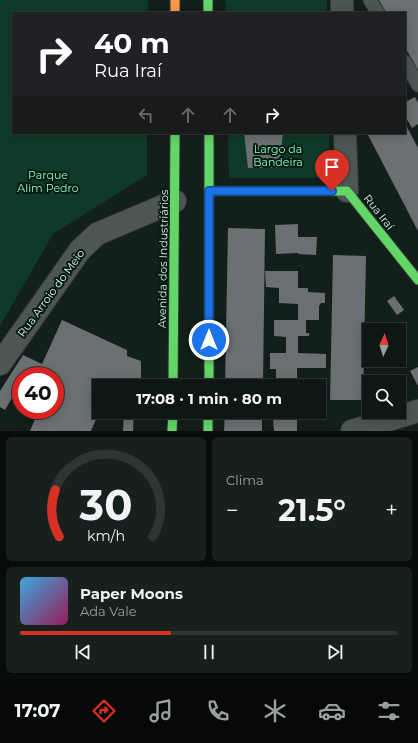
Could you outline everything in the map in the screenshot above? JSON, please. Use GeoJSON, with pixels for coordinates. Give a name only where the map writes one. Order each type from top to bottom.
{"type":"FeatureCollection","features":[{"type":"Feature","properties":{"kind":"street"},"geometry":{"type":"LineString","coordinates":[[175,0],[175,12]]}},
{"type":"Feature","properties":{"kind":"street"},"geometry":{"type":"LineString","coordinates":[[208,0],[208,12]]}},
{"type":"Feature","properties":{"kind":"street"},"geometry":{"type":"LineString","coordinates":[[342,0],[342,12]]}},
{"type":"Feature","properties":{"kind":"street","name":"Avenida dos Industriários"},"geometry":{"type":"LineString","coordinates":[[174,379],[177,356],[175,134]]}},
{"type":"Feature","properties":{"kind":"street"},"geometry":{"type":"LineString","coordinates":[[207,379],[205,355],[209,134]]}},
{"type":"Feature","properties":{"kind":"street"},"geometry":{"type":"LineString","coordinates":[[209,191],[347,191],[346,134]]}},
{"type":"Feature","properties":{"kind":"street","name":"Rua Iraí"},"geometry":{"type":"LineString","coordinates":[[347,191],[418,280]]}},
{"type":"Feature","properties":{"kind":"street","name":"Rua Arroio do Meio"},"geometry":{"type":"LineString","coordinates":[[0,364],[80,250],[88,241],[97,234],[175,201]]}},
{"type":"Feature","properties":{"kind":"street"},"geometry":{"type":"LineString","coordinates":[[352,431],[418,411]]}},
{"type":"Feature","properties":{"kind":"street"},"geometry":{"type":"LineString","coordinates":[[172,431],[173,419]]}},
{"type":"Feature","properties":{"kind":"street"},"geometry":{"type":"LineString","coordinates":[[208,419],[208,431]]}},
{"type":"Feature","properties":{"kind":"lane"},"geometry":{"type":"LineString","coordinates":[[370,0],[377,12]]}},
{"type":"Feature","properties":{"kind":"lane"},"geometry":{"type":"LineString","coordinates":[[406,64],[418,85]]}},
{"type":"Feature","properties":{"kind":"green space","name":"Parque Alim Pedro"},"geometry":{"type":"Polygon","coordinates":[[[0,0],[148,0],[148,12],[12,12],[12,134],[147,134],[147,175],[53,234],[0,326],[0,0]]]}},
{"type":"Feature","properties":{"kind":"green space"},"geometry":{"type":"Polygon","coordinates":[[[225,0],[327,0],[327,12],[226,12],[225,0]]]}},
{"type":"Feature","properties":{"kind":"green space","name":"Largo da Bandeira"},"geometry":{"type":"Polygon","coordinates":[[[228,134],[329,134],[329,178],[229,178],[228,134]]]}},
{"type":"Feature","properties":{"kind":"building"},"geometry":{"type":"Polygon","coordinates":[[[379,0],[418,0],[418,71],[406,49],[406,12],[385,12],[379,0]]]}},
{"type":"Feature","properties":{"kind":"building"},"geometry":{"type":"Polygon","coordinates":[[[415,97],[418,103],[418,124],[412,128],[406,118],[406,102],[415,97]]]}},
{"type":"Feature","properties":{"kind":"building"},"geometry":{"type":"Polygon","coordinates":[[[406,125],[418,148],[418,231],[368,134],[406,134],[406,125]]]}},
{"type":"Feature","properties":{"kind":"building"},"geometry":{"type":"Polygon","coordinates":[[[244,134],[283,134],[279,168],[248,168],[244,134]]]}},
{"type":"Feature","properties":{"kind":"building"},"geometry":{"type":"Polygon","coordinates":[[[298,224],[298,237],[317,237],[316,255],[298,253],[276,254],[275,225],[298,224]]]}},
{"type":"Feature","properties":{"kind":"building"},"geometry":{"type":"Polygon","coordinates":[[[228,228],[265,229],[263,379],[225,379],[228,228]]]}},
{"type":"Feature","properties":{"kind":"building"},"geometry":{"type":"Polygon","coordinates":[[[333,255],[366,256],[365,323],[362,323],[362,367],[364,367],[364,375],[362,375],[362,400],[330,400],[333,255]]]}},
{"type":"Feature","properties":{"kind":"building"},"geometry":{"type":"Polygon","coordinates":[[[265,271],[298,271],[298,288],[308,288],[308,292],[325,293],[325,303],[321,303],[319,306],[319,320],[306,320],[306,333],[309,333],[309,336],[298,336],[298,353],[326,354],[326,368],[297,368],[297,379],[276,379],[276,369],[270,369],[270,353],[286,353],[286,337],[274,336],[274,320],[298,320],[298,304],[279,303],[279,288],[266,287],[265,271]]]}},
{"type":"Feature","properties":{"kind":"building"},"geometry":{"type":"Polygon","coordinates":[[[394,296],[404,310],[397,315],[387,301],[394,296]]]}},
{"type":"Feature","properties":{"kind":"building"},"geometry":{"type":"Polygon","coordinates":[[[62,320],[127,350],[127,356],[141,361],[141,379],[92,379],[92,419],[96,419],[91,431],[30,431],[35,419],[64,419],[64,367],[15,367],[23,355],[42,364],[62,320]]]}},
{"type":"Feature","properties":{"kind":"building"},"geometry":{"type":"Polygon","coordinates":[[[418,367],[418,386],[410,371],[418,367]]]}},
{"type":"Feature","properties":{"kind":"building"},"geometry":{"type":"Polygon","coordinates":[[[12,372],[12,398],[5,410],[0,407],[0,391],[12,372]]]}},
{"type":"Feature","properties":{"kind":"building"},"geometry":{"type":"Polygon","coordinates":[[[124,419],[134,419],[133,431],[123,431],[124,419]]]}},
{"type":"Feature","properties":{"kind":"building"},"geometry":{"type":"Polygon","coordinates":[[[225,419],[262,419],[262,431],[224,431],[225,419]]]}},
{"type":"Feature","properties":{"kind":"building"},"geometry":{"type":"Polygon","coordinates":[[[273,419],[297,419],[297,431],[274,431],[273,419]]]}},
{"type":"Feature","properties":{"kind":"traffic: fast"},"geometry":{"type":"LineString","coordinates":[[208,0],[208,12]]}},
{"type":"Feature","properties":{"kind":"traffic: fast"},"geometry":{"type":"LineString","coordinates":[[173,379],[175,134]]}},
{"type":"Feature","properties":{"kind":"traffic: fast"},"geometry":{"type":"LineString","coordinates":[[209,134],[209,379]]}},
{"type":"Feature","properties":{"kind":"traffic: fast"},"geometry":{"type":"LineString","coordinates":[[209,191],[347,191],[418,280]]}},
{"type":"Feature","properties":{"kind":"traffic: fast"},"geometry":{"type":"LineString","coordinates":[[172,431],[173,419]]}},
{"type":"Feature","properties":{"kind":"traffic: fast"},"geometry":{"type":"LineString","coordinates":[[208,419],[208,431]]}},
{"type":"Feature","properties":{"kind":"traffic: slow"},"geometry":{"type":"LineString","coordinates":[[175,0],[175,12]]}},
{"type":"Feature","properties":{"kind":"route"},"geometry":{"type":"LineString","coordinates":[[209,340],[209,191],[332,191]]}}]}
